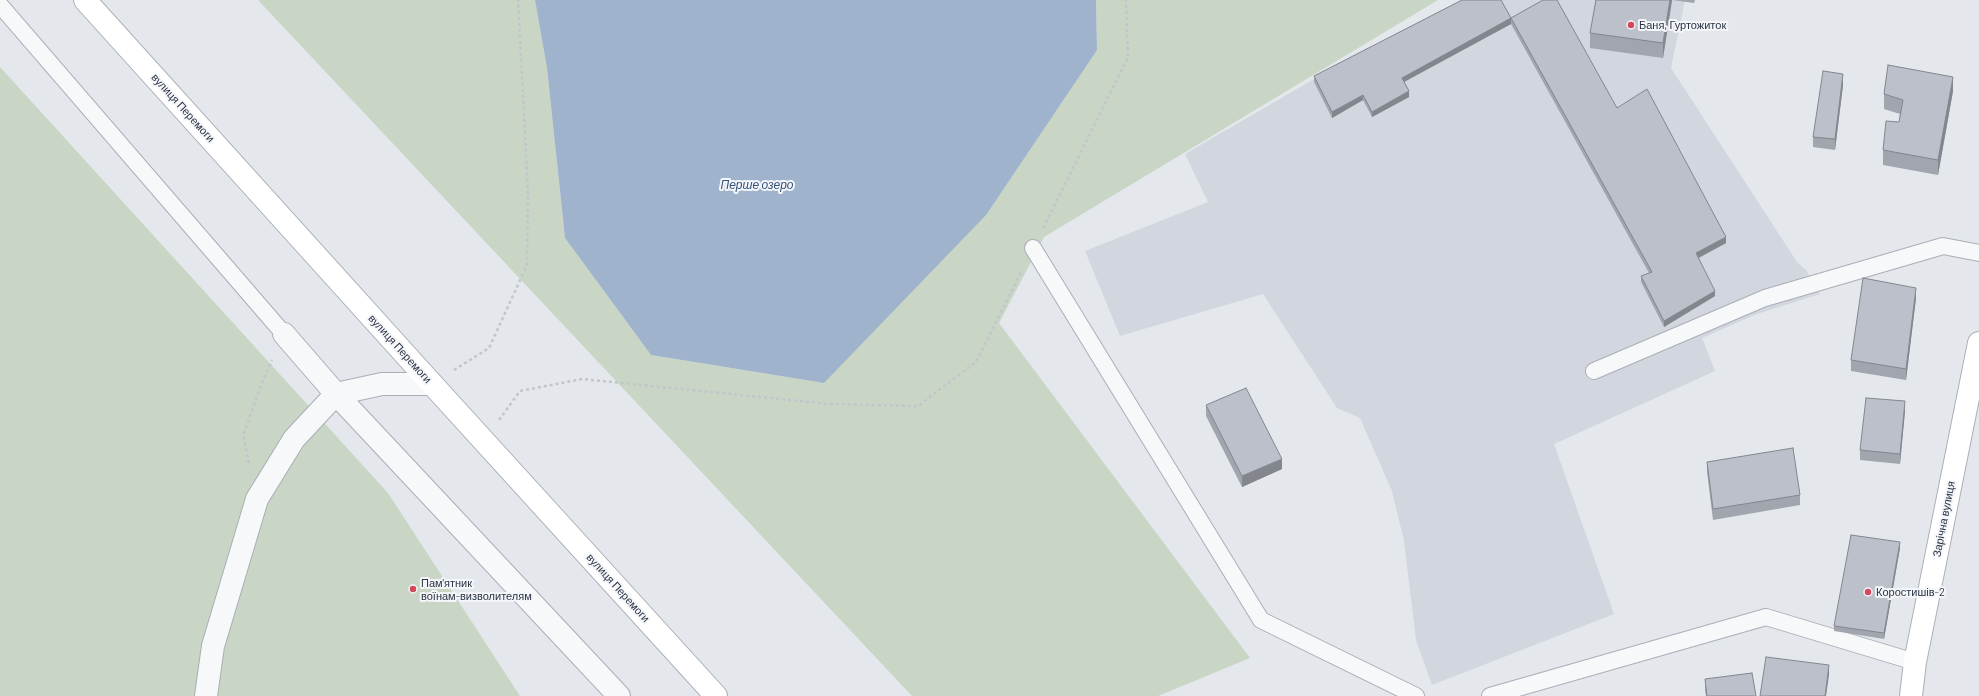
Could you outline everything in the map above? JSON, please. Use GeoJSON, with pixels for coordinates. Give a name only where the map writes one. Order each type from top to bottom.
{"type":"FeatureCollection","features":[{"type":"Feature","properties":{"kind":"main road","name":"вулиця Перемоги"},"geometry":{"type":"LineString","coordinates":[[85,0],[716,696]]}},
{"type":"Feature","properties":{"kind":"main road","name":"Зарічна вулиця"},"geometry":{"type":"LineString","coordinates":[[1911,696],[1915,662],[1979,343]]}},
{"type":"Feature","properties":{"kind":"street"},"geometry":{"type":"LineString","coordinates":[[284,334],[336,394],[619,696]]}},
{"type":"Feature","properties":{"kind":"street"},"geometry":{"type":"LineString","coordinates":[[206,696],[213,646],[257,499],[294,439],[336,394],[382,384],[432,384]]}},
{"type":"Feature","properties":{"kind":"lane"},"geometry":{"type":"LineString","coordinates":[[0,5],[284,334]]}},
{"type":"Feature","properties":{"kind":"lane"},"geometry":{"type":"LineString","coordinates":[[1594,371],[1765,298],[1943,246],[1979,253]]}},
{"type":"Feature","properties":{"kind":"lane"},"geometry":{"type":"LineString","coordinates":[[1033,248],[1261,620],[1416,696]]}},
{"type":"Feature","properties":{"kind":"lane"},"geometry":{"type":"LineString","coordinates":[[1490,696],[1766,617],[1915,662]]}},
{"type":"Feature","properties":{"kind":"path"},"geometry":{"type":"LineString","coordinates":[[432,384],[489,348],[527,264],[528,193],[518,0]]}},
{"type":"Feature","properties":{"kind":"path"},"geometry":{"type":"LineString","coordinates":[[484,441],[520,391],[582,379],[829,404],[918,406],[976,362],[1128,57],[1126,0]]}},
{"type":"Feature","properties":{"kind":"path"},"geometry":{"type":"LineString","coordinates":[[257,499],[243,435],[262,383],[284,334]]}},
{"type":"Feature","properties":{"kind":"shaded area"},"geometry":{"type":"Polygon","coordinates":[[[1471,0],[1685,0],[1671,68],[1797,262],[1806,270],[1820,294],[1757,314],[1702,338],[1715,371],[1554,444],[1614,614],[1432,685],[1416,640],[1404,541],[1392,491],[1360,418],[1337,408],[1263,294],[1120,336],[1085,251],[1208,202],[1185,154],[1314,79],[1471,0]]]}},
{"type":"Feature","properties":{"kind":"green space"},"geometry":{"type":"Polygon","coordinates":[[[258,0],[535,0],[547,68],[565,238],[651,355],[824,383],[1097,50],[1096,0],[1438,0],[1044,237],[999,323],[1250,658],[1158,696],[912,696],[258,0]]]}},
{"type":"Feature","properties":{"kind":"green space"},"geometry":{"type":"Polygon","coordinates":[[[0,67],[388,493],[520,696],[0,696],[0,67]]]}},
{"type":"Feature","properties":{"kind":"water","name":"Перше озеро"},"geometry":{"type":"Polygon","coordinates":[[[535,0],[1096,0],[1097,50],[986,215],[824,383],[651,355],[565,238],[547,68],[535,0]]]}},
{"type":"Feature","properties":{"kind":"building"},"geometry":{"type":"Polygon","coordinates":[[[1462,0],[1501,0],[1511,18],[1402,78],[1409,91],[1372,112],[1363,95],[1332,112],[1314,76],[1462,0]]]}},
{"type":"Feature","properties":{"kind":"building"},"geometry":{"type":"Polygon","coordinates":[[[1543,0],[1557,0],[1617,108],[1647,89],[1726,237],[1696,253],[1715,291],[1664,321],[1641,276],[1652,272],[1511,18],[1543,0]]]}},
{"type":"Feature","properties":{"kind":"building","name":"Баня, Гуртожиток"},"geometry":{"type":"Polygon","coordinates":[[[1596,0],[1670,0],[1663,43],[1590,33],[1596,0]]]}},
{"type":"Feature","properties":{"kind":"building"},"geometry":{"type":"Polygon","coordinates":[[[1888,65],[1953,77],[1938,160],[1883,150],[1886,121],[1899,122],[1903,100],[1884,94],[1888,65]]]}},
{"type":"Feature","properties":{"kind":"building"},"geometry":{"type":"Polygon","coordinates":[[[1823,71],[1843,74],[1835,139],[1813,137],[1823,71]]]}},
{"type":"Feature","properties":{"kind":"building"},"geometry":{"type":"Polygon","coordinates":[[[1863,278],[1916,288],[1906,369],[1851,360],[1863,278]]]}},
{"type":"Feature","properties":{"kind":"building"},"geometry":{"type":"Polygon","coordinates":[[[1246,388],[1282,459],[1242,476],[1206,405],[1246,388]]]}},
{"type":"Feature","properties":{"kind":"building"},"geometry":{"type":"Polygon","coordinates":[[[1866,398],[1905,401],[1900,454],[1860,450],[1866,398]]]}},
{"type":"Feature","properties":{"kind":"building"},"geometry":{"type":"Polygon","coordinates":[[[1793,448],[1800,495],[1713,509],[1707,462],[1793,448]]]}},
{"type":"Feature","properties":{"kind":"building"},"geometry":{"type":"Polygon","coordinates":[[[1851,535],[1900,542],[1884,633],[1834,626],[1851,535]]]}},
{"type":"Feature","properties":{"kind":"building"},"geometry":{"type":"Polygon","coordinates":[[[1766,657],[1829,665],[1825,696],[1760,696],[1766,657]]]}},
{"type":"Feature","properties":{"kind":"building"},"geometry":{"type":"Polygon","coordinates":[[[1752,673],[1756,696],[1707,696],[1705,679],[1752,673]]]}},
{"type":"Feature","properties":{"kind":"place","name":"Баня, Гуртожиток"},"geometry":{"type":"Point","coordinates":[1631,25]}},
{"type":"Feature","properties":{"kind":"place","name":"Пам'ятник воїнам-визволителям"},"geometry":{"type":"Point","coordinates":[413,589]}},
{"type":"Feature","properties":{"kind":"place","name":"Коростишів-2"},"geometry":{"type":"Point","coordinates":[1868,592]}}]}
